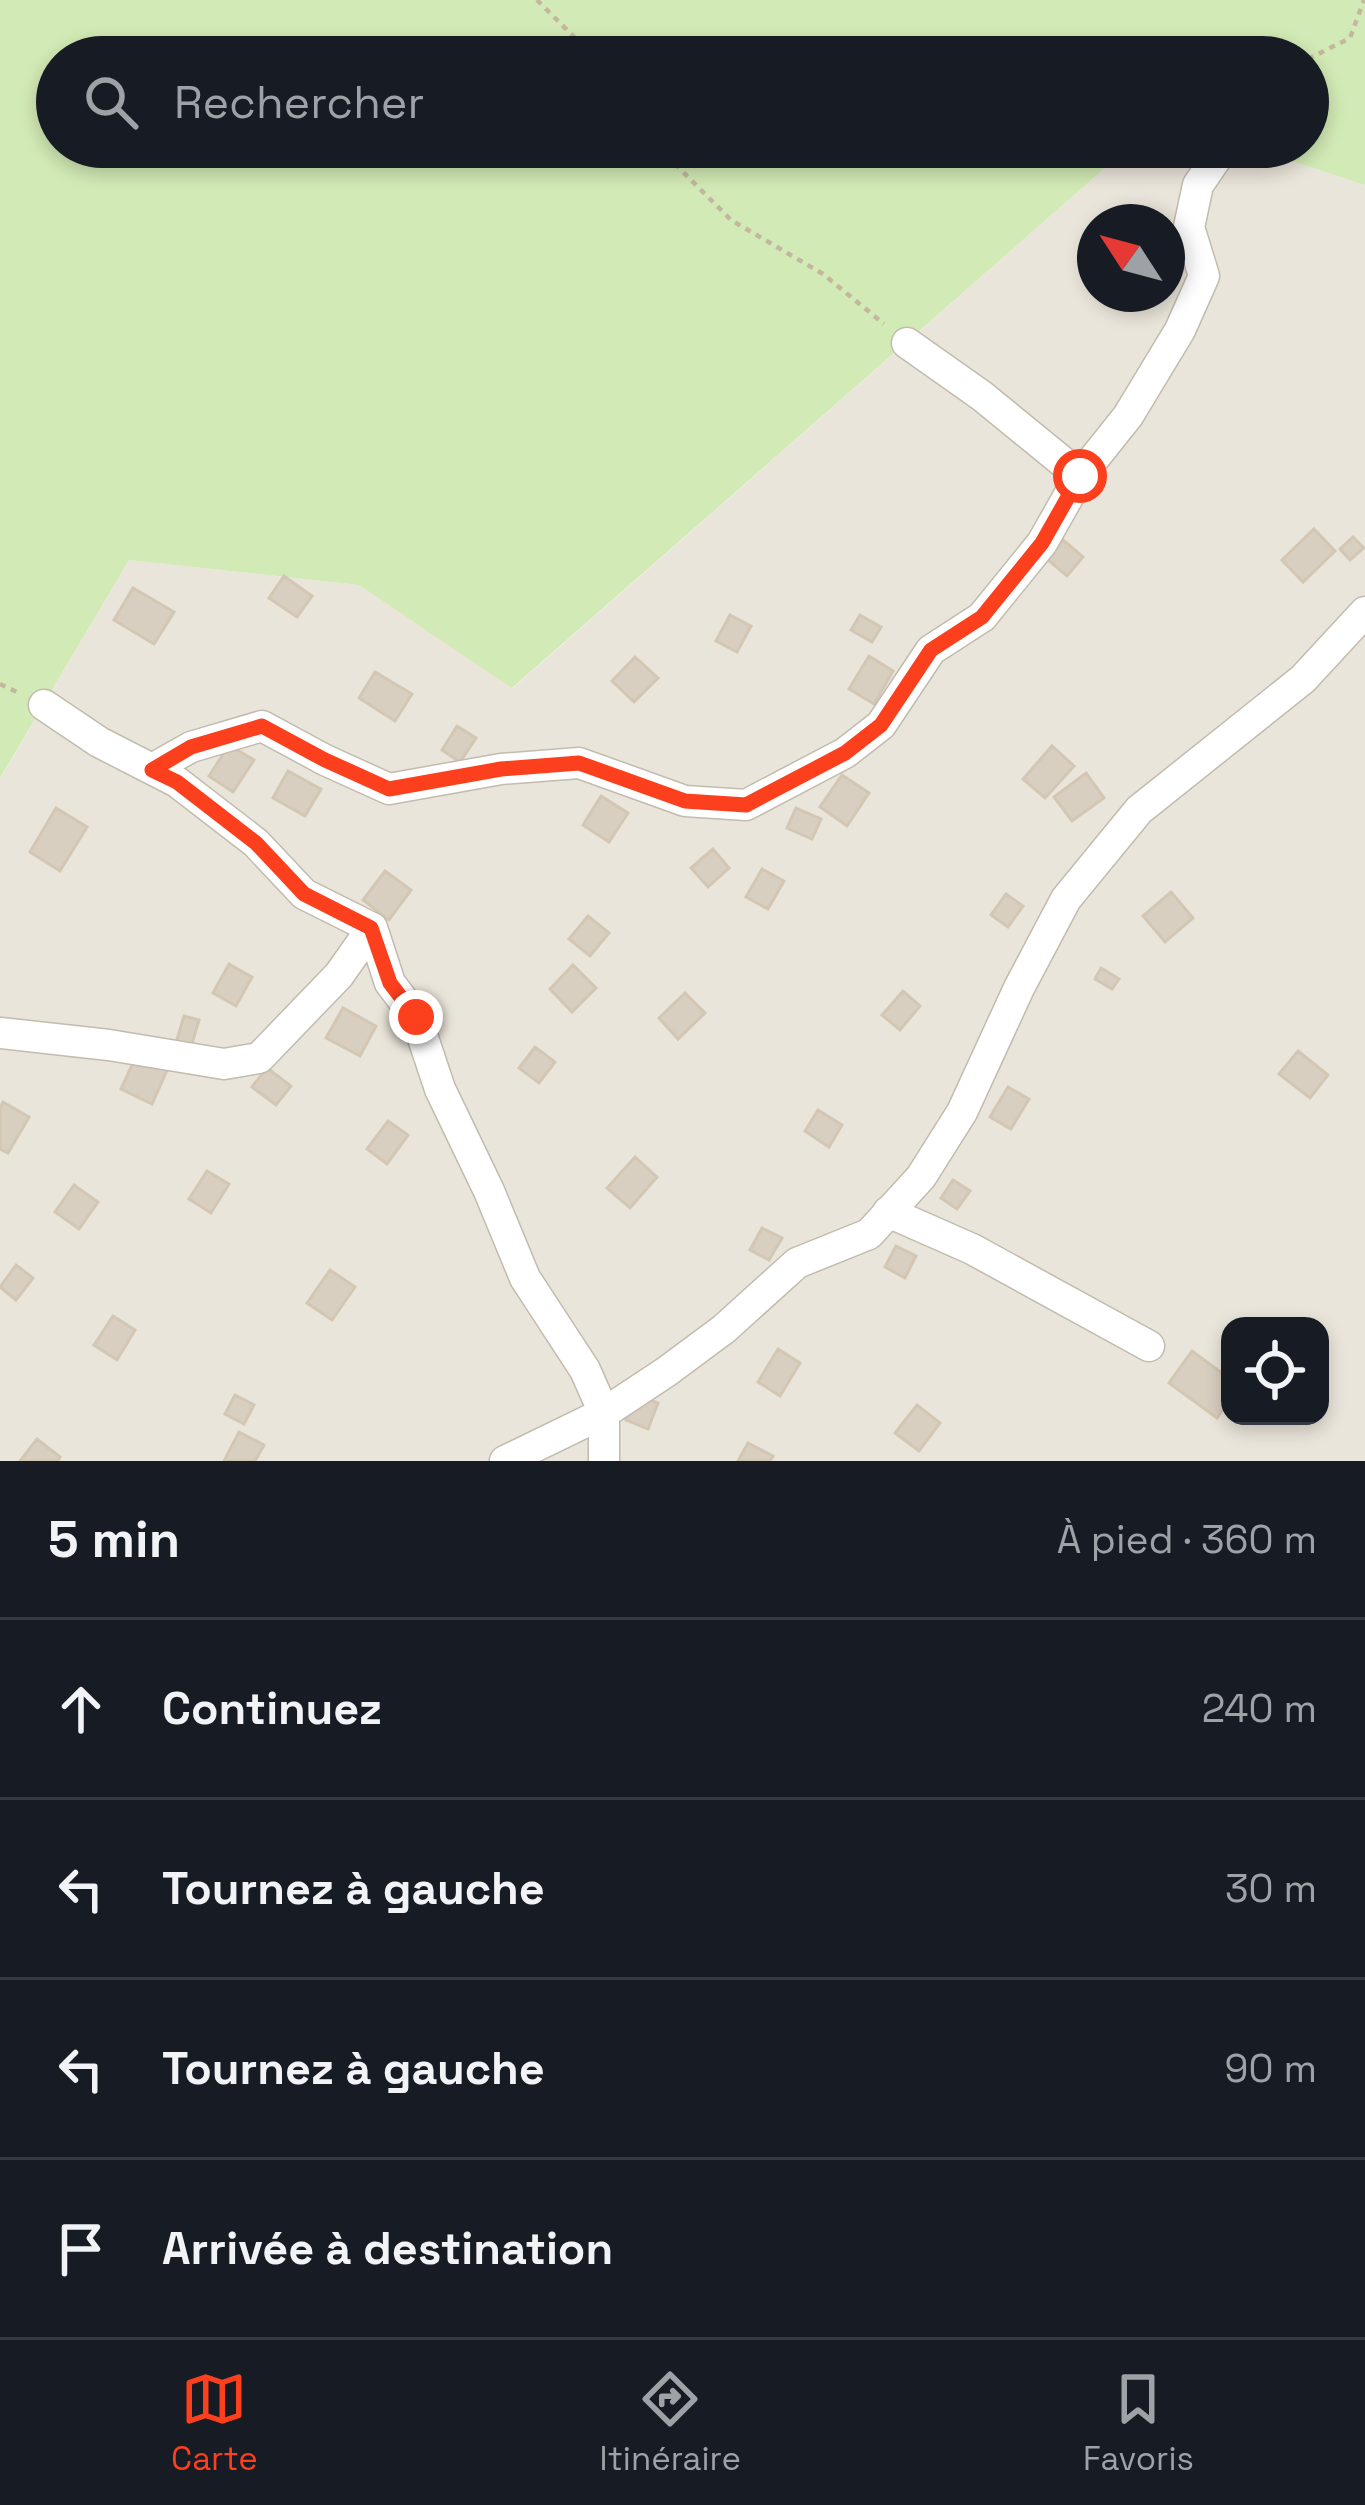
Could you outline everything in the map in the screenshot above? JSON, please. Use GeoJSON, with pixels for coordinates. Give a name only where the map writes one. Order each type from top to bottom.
{"type":"FeatureCollection","features":[{"type":"Feature","properties":{"kind":"street"},"geometry":{"type":"LineString","coordinates":[[152,770],[191,747],[262,726],[389,789],[501,769],[579,763],[685,801],[746,805],[845,753],[881,725],[931,650],[982,617],[1042,543],[1080,476],[1128,416],[1180,330],[1204,276],[1189,227],[1198,185],[1210,168]]}},
{"type":"Feature","properties":{"kind":"street"},"geometry":{"type":"LineString","coordinates":[[907,343],[982,396],[1080,476]]}},
{"type":"Feature","properties":{"kind":"street"},"geometry":{"type":"LineString","coordinates":[[505,1461],[604,1413],[724,1329],[796,1263],[869,1234],[921,1177],[962,1112],[1018,988],[1066,899],[1139,810],[1303,679],[1365,612]]}},
{"type":"Feature","properties":{"kind":"street"},"geometry":{"type":"LineString","coordinates":[[44,705],[99,742],[177,782],[256,843],[304,894],[371,928],[390,983],[416,1017],[440,1089],[525,1278],[585,1370],[604,1413],[604,1461]]}},
{"type":"Feature","properties":{"kind":"street"},"geometry":{"type":"LineString","coordinates":[[0,1033],[224,1064],[259,1058],[339,975],[371,928]]}},
{"type":"Feature","properties":{"kind":"street"},"geometry":{"type":"LineString","coordinates":[[888,1213],[972,1250],[1149,1346]]}},
{"type":"Feature","properties":{"kind":"path"},"geometry":{"type":"LineString","coordinates":[[537,0],[573,36]]}},
{"type":"Feature","properties":{"kind":"path"},"geometry":{"type":"LineString","coordinates":[[1329,48],[1349,38],[1364,0]]}},
{"type":"Feature","properties":{"kind":"path"},"geometry":{"type":"LineString","coordinates":[[679,168],[730,220],[823,274],[907,343]]}},
{"type":"Feature","properties":{"kind":"shaded area"},"geometry":{"type":"Polygon","coordinates":[[[1105,168],[1313,168],[1365,185],[1365,1461],[0,1461],[0,779],[129,560],[359,585],[513,688],[1105,168]]]}},
{"type":"Feature","properties":{"kind":"green space"},"geometry":{"type":"Polygon","coordinates":[[[0,0],[1365,0],[1365,185],[1313,168],[1329,168],[1329,36],[36,36],[36,168],[1105,168],[512,688],[359,585],[129,560],[0,778],[0,0]]]}},
{"type":"Feature","properties":{"kind":"building"},"geometry":{"type":"Polygon","coordinates":[[[1314,529],[1335,551],[1303,582],[1282,560],[1314,529]]]}},
{"type":"Feature","properties":{"kind":"building"},"geometry":{"type":"Polygon","coordinates":[[[1353,537],[1364,548],[1350,560],[1340,549],[1353,537]]]}},
{"type":"Feature","properties":{"kind":"building"},"geometry":{"type":"Polygon","coordinates":[[[1063,540],[1083,557],[1067,576],[1047,559],[1063,540]]]}},
{"type":"Feature","properties":{"kind":"building"},"geometry":{"type":"Polygon","coordinates":[[[284,576],[312,596],[297,617],[269,598],[284,576]]]}},
{"type":"Feature","properties":{"kind":"building"},"geometry":{"type":"Polygon","coordinates":[[[133,588],[174,612],[154,644],[114,620],[133,588]]]}},
{"type":"Feature","properties":{"kind":"building"},"geometry":{"type":"Polygon","coordinates":[[[730,615],[751,626],[737,652],[716,641],[730,615]]]}},
{"type":"Feature","properties":{"kind":"building"},"geometry":{"type":"Polygon","coordinates":[[[860,615],[881,627],[872,642],[851,630],[860,615]]]}},
{"type":"Feature","properties":{"kind":"building"},"geometry":{"type":"Polygon","coordinates":[[[869,656],[893,671],[874,704],[849,689],[869,656]]]}},
{"type":"Feature","properties":{"kind":"building"},"geometry":{"type":"Polygon","coordinates":[[[635,657],[658,678],[634,702],[612,681],[635,657]]]}},
{"type":"Feature","properties":{"kind":"building"},"geometry":{"type":"Polygon","coordinates":[[[375,672],[412,694],[395,721],[359,698],[375,672]]]}},
{"type":"Feature","properties":{"kind":"building"},"geometry":{"type":"Polygon","coordinates":[[[457,726],[476,738],[460,762],[442,750],[457,726]]]}},
{"type":"Feature","properties":{"kind":"building"},"geometry":{"type":"Polygon","coordinates":[[[229,745],[254,760],[233,792],[209,776],[229,745]]]}},
{"type":"Feature","properties":{"kind":"building"},"geometry":{"type":"Polygon","coordinates":[[[1052,746],[1074,766],[1045,798],[1023,779],[1052,746]]]}},
{"type":"Feature","properties":{"kind":"building"},"geometry":{"type":"Polygon","coordinates":[[[288,771],[321,789],[305,816],[273,798],[288,771]]]}},
{"type":"Feature","properties":{"kind":"building"},"geometry":{"type":"Polygon","coordinates":[[[1086,773],[1104,798],[1072,821],[1054,797],[1086,773]]]}},
{"type":"Feature","properties":{"kind":"building"},"geometry":{"type":"Polygon","coordinates":[[[842,775],[869,793],[847,826],[820,807],[842,775]]]}},
{"type":"Feature","properties":{"kind":"building"},"geometry":{"type":"Polygon","coordinates":[[[601,796],[628,813],[609,842],[583,825],[601,796]]]}},
{"type":"Feature","properties":{"kind":"building"},"geometry":{"type":"Polygon","coordinates":[[[56,808],[87,827],[60,871],[30,852],[56,808]]]}},
{"type":"Feature","properties":{"kind":"building"},"geometry":{"type":"Polygon","coordinates":[[[796,808],[821,819],[812,839],[787,828],[796,808]]]}},
{"type":"Feature","properties":{"kind":"building"},"geometry":{"type":"Polygon","coordinates":[[[713,849],[729,868],[708,887],[691,868],[713,849]]]}},
{"type":"Feature","properties":{"kind":"building"},"geometry":{"type":"Polygon","coordinates":[[[762,869],[784,881],[768,909],[746,897],[762,869]]]}},
{"type":"Feature","properties":{"kind":"building"},"geometry":{"type":"Polygon","coordinates":[[[385,871],[411,890],[389,920],[363,900],[385,871]]]}},
{"type":"Feature","properties":{"kind":"building"},"geometry":{"type":"Polygon","coordinates":[[[1171,892],[1193,918],[1165,942],[1143,916],[1171,892]]]}},
{"type":"Feature","properties":{"kind":"building"},"geometry":{"type":"Polygon","coordinates":[[[1006,894],[1023,906],[1008,927],[991,915],[1006,894]]]}},
{"type":"Feature","properties":{"kind":"building"},"geometry":{"type":"Polygon","coordinates":[[[588,916],[609,933],[590,956],[569,939],[588,916]]]}},
{"type":"Feature","properties":{"kind":"building"},"geometry":{"type":"Polygon","coordinates":[[[229,964],[252,977],[236,1006],[213,993],[229,964]]]}},
{"type":"Feature","properties":{"kind":"building"},"geometry":{"type":"Polygon","coordinates":[[[573,965],[596,988],[572,1012],[550,989],[573,965]]]}},
{"type":"Feature","properties":{"kind":"building"},"geometry":{"type":"Polygon","coordinates":[[[1101,968],[1119,979],[1112,989],[1095,979],[1101,968]]]}},
{"type":"Feature","properties":{"kind":"building"},"geometry":{"type":"Polygon","coordinates":[[[903,991],[920,1006],[900,1030],[882,1015],[903,991]]]}},
{"type":"Feature","properties":{"kind":"building"},"geometry":{"type":"Polygon","coordinates":[[[685,993],[705,1013],[678,1039],[659,1018],[685,993]]]}},
{"type":"Feature","properties":{"kind":"building"},"geometry":{"type":"Polygon","coordinates":[[[343,1008],[376,1026],[360,1056],[326,1038],[343,1008]]]}},
{"type":"Feature","properties":{"kind":"building"},"geometry":{"type":"Polygon","coordinates":[[[184,1016],[199,1020],[191,1047],[176,1043],[184,1016]]]}},
{"type":"Feature","properties":{"kind":"building"},"geometry":{"type":"Polygon","coordinates":[[[535,1047],[555,1062],[539,1083],[519,1068],[535,1047]]]}},
{"type":"Feature","properties":{"kind":"building"},"geometry":{"type":"Polygon","coordinates":[[[1298,1051],[1328,1075],[1310,1098],[1279,1074],[1298,1051]]]}},
{"type":"Feature","properties":{"kind":"building"},"geometry":{"type":"Polygon","coordinates":[[[137,1054],[168,1068],[152,1104],[121,1089],[137,1054]]]}},
{"type":"Feature","properties":{"kind":"building"},"geometry":{"type":"Polygon","coordinates":[[[267,1068],[291,1086],[276,1105],[252,1087],[267,1068]]]}},
{"type":"Feature","properties":{"kind":"building"},"geometry":{"type":"Polygon","coordinates":[[[1008,1087],[1029,1099],[1011,1129],[990,1117],[1008,1087]]]}},
{"type":"Feature","properties":{"kind":"building"},"geometry":{"type":"Polygon","coordinates":[[[3,1102],[29,1117],[8,1153],[0,1149],[3,1102]]]}},
{"type":"Feature","properties":{"kind":"building"},"geometry":{"type":"Polygon","coordinates":[[[818,1110],[842,1125],[829,1147],[805,1131],[818,1110]]]}},
{"type":"Feature","properties":{"kind":"building"},"geometry":{"type":"Polygon","coordinates":[[[388,1121],[408,1135],[387,1164],[367,1149],[388,1121]]]}},
{"type":"Feature","properties":{"kind":"building"},"geometry":{"type":"Polygon","coordinates":[[[635,1157],[657,1177],[630,1208],[607,1188],[635,1157]]]}},
{"type":"Feature","properties":{"kind":"building"},"geometry":{"type":"Polygon","coordinates":[[[207,1171],[229,1184],[211,1213],[189,1199],[207,1171]]]}},
{"type":"Feature","properties":{"kind":"building"},"geometry":{"type":"Polygon","coordinates":[[[953,1180],[970,1191],[957,1209],[941,1198],[953,1180]]]}},
{"type":"Feature","properties":{"kind":"building"},"geometry":{"type":"Polygon","coordinates":[[[74,1185],[98,1202],[79,1229],[55,1212],[74,1185]]]}},
{"type":"Feature","properties":{"kind":"building"},"geometry":{"type":"Polygon","coordinates":[[[762,1228],[782,1238],[769,1260],[750,1250],[762,1228]]]}},
{"type":"Feature","properties":{"kind":"building"},"geometry":{"type":"Polygon","coordinates":[[[896,1246],[916,1256],[905,1278],[885,1267],[896,1246]]]}},
{"type":"Feature","properties":{"kind":"building"},"geometry":{"type":"Polygon","coordinates":[[[16,1265],[33,1278],[16,1300],[0,1287],[16,1265]]]}},
{"type":"Feature","properties":{"kind":"building"},"geometry":{"type":"Polygon","coordinates":[[[330,1270],[355,1287],[332,1320],[307,1303],[330,1270]]]}},
{"type":"Feature","properties":{"kind":"building"},"geometry":{"type":"Polygon","coordinates":[[[113,1316],[135,1330],[117,1360],[94,1345],[113,1316]]]}},
{"type":"Feature","properties":{"kind":"building"},"geometry":{"type":"Polygon","coordinates":[[[778,1349],[800,1363],[780,1396],[758,1382],[778,1349]]]}},
{"type":"Feature","properties":{"kind":"building"},"geometry":{"type":"Polygon","coordinates":[[[1192,1351],[1221,1372],[1221,1412],[1217,1418],[1169,1383],[1192,1351]]]}},
{"type":"Feature","properties":{"kind":"building"},"geometry":{"type":"Polygon","coordinates":[[[235,1395],[254,1405],[244,1424],[225,1414],[235,1395]]]}},
{"type":"Feature","properties":{"kind":"building"},"geometry":{"type":"Polygon","coordinates":[[[637,1395],[658,1403],[648,1429],[626,1420],[637,1395]]]}},
{"type":"Feature","properties":{"kind":"building"},"geometry":{"type":"Polygon","coordinates":[[[917,1405],[940,1423],[919,1451],[895,1433],[917,1405]]]}},
{"type":"Feature","properties":{"kind":"building"},"geometry":{"type":"Polygon","coordinates":[[[239,1432],[264,1445],[255,1461],[224,1461],[239,1432]]]}},
{"type":"Feature","properties":{"kind":"building"},"geometry":{"type":"Polygon","coordinates":[[[37,1439],[60,1457],[58,1461],[20,1461],[37,1439]]]}},
{"type":"Feature","properties":{"kind":"building"},"geometry":{"type":"Polygon","coordinates":[[[748,1443],[773,1456],[770,1461],[738,1461],[748,1443]]]}},
{"type":"Feature","properties":{"kind":"route"},"geometry":{"type":"LineString","coordinates":[[416,1017],[390,983],[371,928],[304,894],[256,843],[177,782],[152,770],[191,747],[262,726],[389,789],[501,769],[579,763],[685,801],[746,805],[845,753],[881,725],[931,650],[982,617],[1042,543],[1080,476]]}}]}
